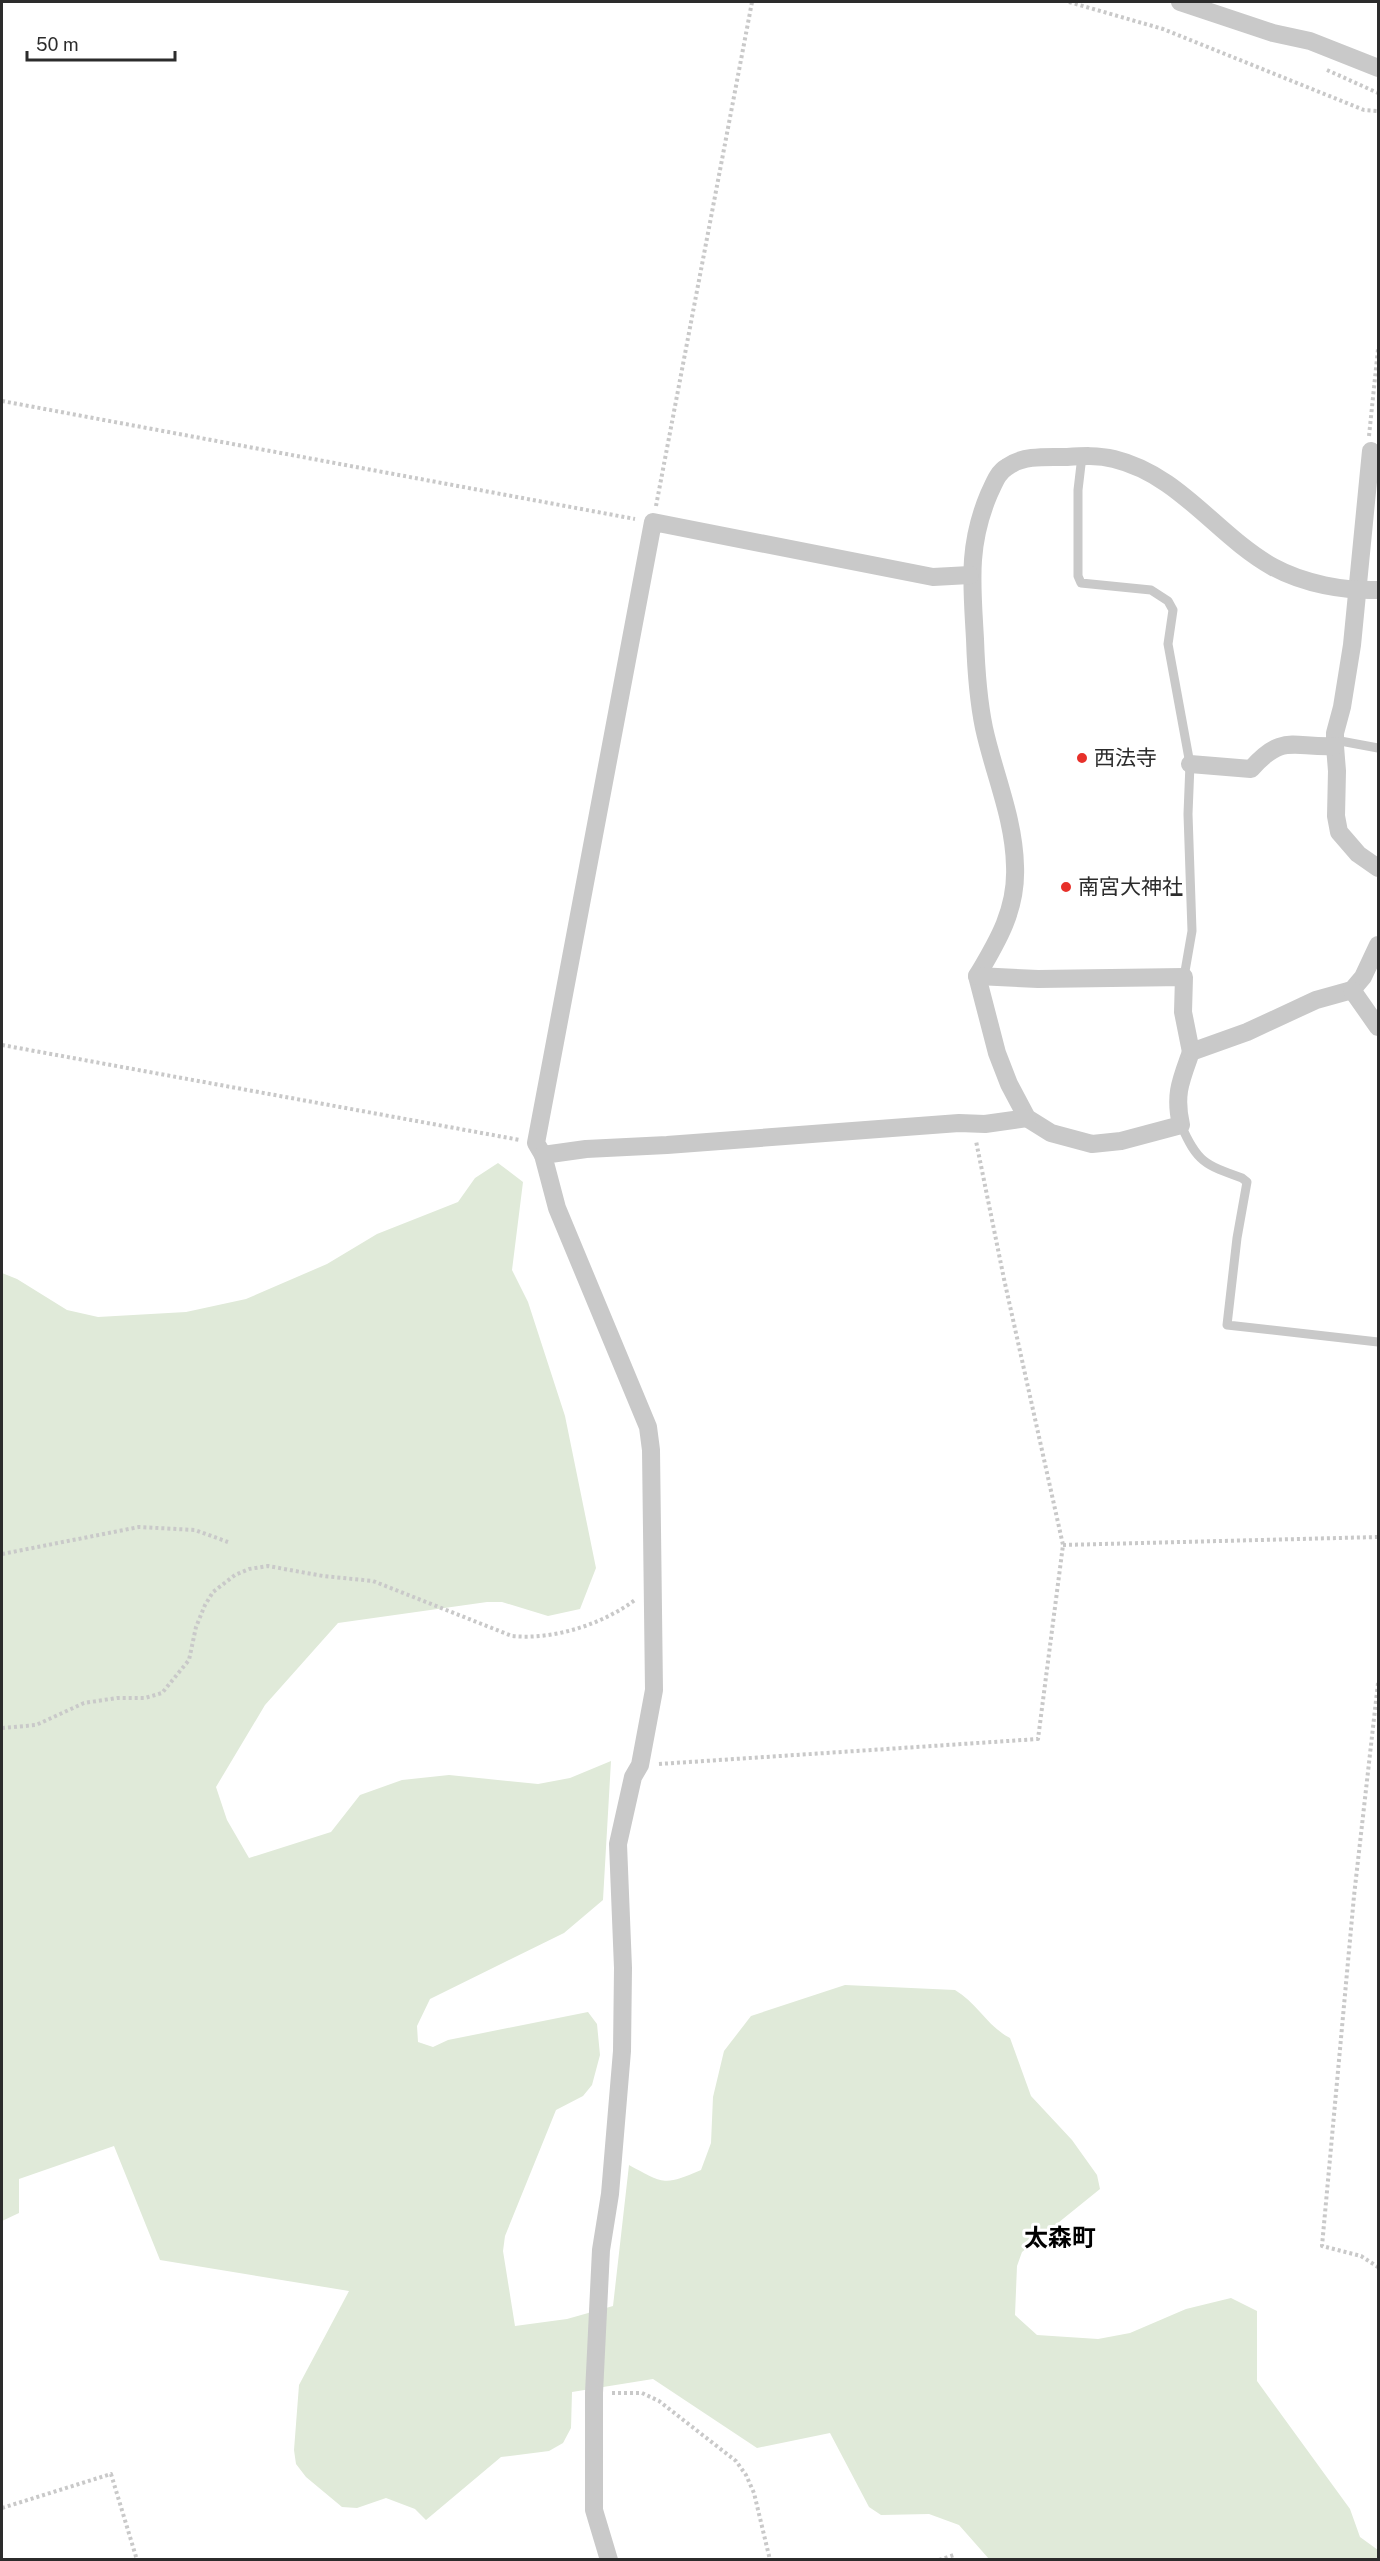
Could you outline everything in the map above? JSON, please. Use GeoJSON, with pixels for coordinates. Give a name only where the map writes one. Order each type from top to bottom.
{"type":"FeatureCollection","features":[{"type":"Feature","properties":{"kind":"street"},"geometry":{"type":"LineString","coordinates":[[1180,2],[1273,33],[1310,41],[1378,68]]}},
{"type":"Feature","properties":{"kind":"street"},"geometry":{"type":"LineString","coordinates":[[1371,451],[1352,645],[1335,743],[1336,816],[1339,832],[1359,855],[1378,868]]}},
{"type":"Feature","properties":{"kind":"street"},"geometry":{"type":"LineString","coordinates":[[977,976],[1038,979],[1184,977],[1183,1012],[1191,1052],[1177,1092],[1181,1125],[1120,1141],[1092,1144],[1051,1133],[1027,1118],[1009,1084],[997,1053],[977,976],[999,940],[1009,916],[1015,888],[1016,865],[1003,790],[994,769],[984,727],[976,675],[970,575],[981,513],[1000,473],[1020,460],[1042,457],[1082,456],[1114,459],[1155,474],[1193,501],[1225,532],[1276,568],[1338,588],[1357,591],[1378,590]]}},
{"type":"Feature","properties":{"kind":"street"},"geometry":{"type":"LineString","coordinates":[[609,2559],[594,2510],[594,2393],[601,2250],[611,2183],[622,2051],[623,1968],[618,1844],[633,1778],[640,1765],[654,1690],[651,1450],[648,1427],[557,1208],[539,1149],[653,522],[933,577],[970,575]]}},
{"type":"Feature","properties":{"kind":"street"},"geometry":{"type":"LineString","coordinates":[[1190,764],[1251,769],[1268,751],[1279,744],[1335,743]]}},
{"type":"Feature","properties":{"kind":"street"},"geometry":{"type":"LineString","coordinates":[[1191,1052],[1247,1032],[1316,1000],[1352,990],[1363,977],[1378,945]]}},
{"type":"Feature","properties":{"kind":"street"},"geometry":{"type":"LineString","coordinates":[[1352,990],[1378,1027]]}},
{"type":"Feature","properties":{"kind":"street"},"geometry":{"type":"LineString","coordinates":[[539,1149],[667,1145],[972,1123],[985,1124],[1027,1118]]}},
{"type":"Feature","properties":{"kind":"lane"},"geometry":{"type":"LineString","coordinates":[[1082,456],[1078,490],[1078,576],[1081,583],[1151,590],[1172,606],[1173,610],[1167,644],[1183,716],[1190,764],[1188,814],[1192,931],[1184,977]]}},
{"type":"Feature","properties":{"kind":"lane"},"geometry":{"type":"LineString","coordinates":[[1335,743],[1378,748]]}},
{"type":"Feature","properties":{"kind":"lane"},"geometry":{"type":"LineString","coordinates":[[1181,1125],[1193,1153],[1247,1182],[1237,1238],[1227,1326],[1378,1342]]}},
{"type":"Feature","properties":{"kind":"path"},"geometry":{"type":"LineString","coordinates":[[2,401],[653,522],[752,2]]}},
{"type":"Feature","properties":{"kind":"path"},"geometry":{"type":"LineString","coordinates":[[1069,2],[1163,29],[1364,110],[1378,111]]}},
{"type":"Feature","properties":{"kind":"path"},"geometry":{"type":"LineString","coordinates":[[1371,451],[1368,445],[1378,349]]}},
{"type":"Feature","properties":{"kind":"path"},"geometry":{"type":"LineString","coordinates":[[2,1045],[464,1131],[539,1149]]}},
{"type":"Feature","properties":{"kind":"path"},"geometry":{"type":"LineString","coordinates":[[640,1765],[1038,1739],[1063,1545],[972,1123]]}},
{"type":"Feature","properties":{"kind":"path"},"geometry":{"type":"LineString","coordinates":[[2,1554],[139,1527],[195,1530],[228,1542]]}},
{"type":"Feature","properties":{"kind":"path"},"geometry":{"type":"LineString","coordinates":[[1063,1545],[1378,1537]]}},
{"type":"Feature","properties":{"kind":"path"},"geometry":{"type":"LineString","coordinates":[[2,1728],[36,1725],[84,1703],[117,1698],[145,1698],[162,1693],[189,1660],[196,1627],[213,1592],[235,1575],[249,1569],[268,1566],[323,1576],[373,1581],[512,1636],[530,1638],[547,1637],[589,1624],[627,1606],[654,1585]]}},
{"type":"Feature","properties":{"kind":"path"},"geometry":{"type":"LineString","coordinates":[[1378,1683],[1353,1908],[1322,2246],[1361,2256],[1378,2267]]}},
{"type":"Feature","properties":{"kind":"path"},"geometry":{"type":"LineString","coordinates":[[594,2393],[642,2393],[659,2401],[726,2451],[746,2475],[754,2493],[770,2559]]}},
{"type":"Feature","properties":{"kind":"path"},"geometry":{"type":"LineString","coordinates":[[2,2508],[111,2474],[137,2559]]}},
{"type":"Feature","properties":{"kind":"path"},"geometry":{"type":"LineString","coordinates":[[939,2559],[954,2554]]}},
{"type":"Feature","properties":{"kind":"green space"},"geometry":{"type":"Polygon","coordinates":[[[498,1163],[523,1182],[512,1270],[528,1302],[565,1416],[596,1568],[580,1609],[548,1616],[502,1602],[487,1602],[338,1623],[265,1705],[216,1787],[227,1820],[249,1858],[331,1832],[360,1795],[402,1780],[449,1775],[538,1784],[570,1778],[611,1761],[603,1900],[564,1933],[430,1999],[417,2026],[418,2042],[433,2047],[448,2040],[588,2012],[597,2024],[600,2055],[592,2085],[583,2096],[556,2110],[505,2236],[503,2251],[515,2326],[567,2319],[613,2306],[629,2165],[664,2181],[679,2179],[701,2170],[711,2143],[713,2097],[724,2051],[751,2016],[845,1985],[955,1990],[970,2001],[995,2028],[1010,2038],[1031,2096],[1072,2140],[1097,2175],[1100,2189],[1022,2252],[1017,2266],[1015,2315],[1037,2335],[1098,2339],[1130,2333],[1186,2309],[1231,2298],[1257,2311],[1257,2381],[1350,2509],[1360,2537],[1378,2550],[1378,2559],[989,2559],[959,2525],[929,2514],[881,2515],[869,2507],[830,2433],[757,2448],[653,2379],[572,2392],[571,2428],[563,2443],[549,2451],[501,2457],[426,2520],[415,2509],[386,2498],[357,2508],[342,2507],[306,2477],[296,2464],[294,2450],[299,2385],[349,2291],[160,2260],[114,2146],[19,2179],[19,2213],[2,2221],[2,1273],[17,1279],[67,1310],[98,1317],[186,1312],[246,1299],[327,1264],[377,1234],[458,1202],[475,1178],[498,1163]]]}},
{"type":"Feature","properties":{"kind":"place","name":"西法寺"},"geometry":{"type":"Point","coordinates":[1082,758]}},
{"type":"Feature","properties":{"kind":"place","name":"南宮大神社"},"geometry":{"type":"Point","coordinates":[1066,887]}},
{"type":"Feature","properties":{"kind":"district","name":"太森町"},"geometry":{"type":"Point","coordinates":[1060,2238]}}]}
